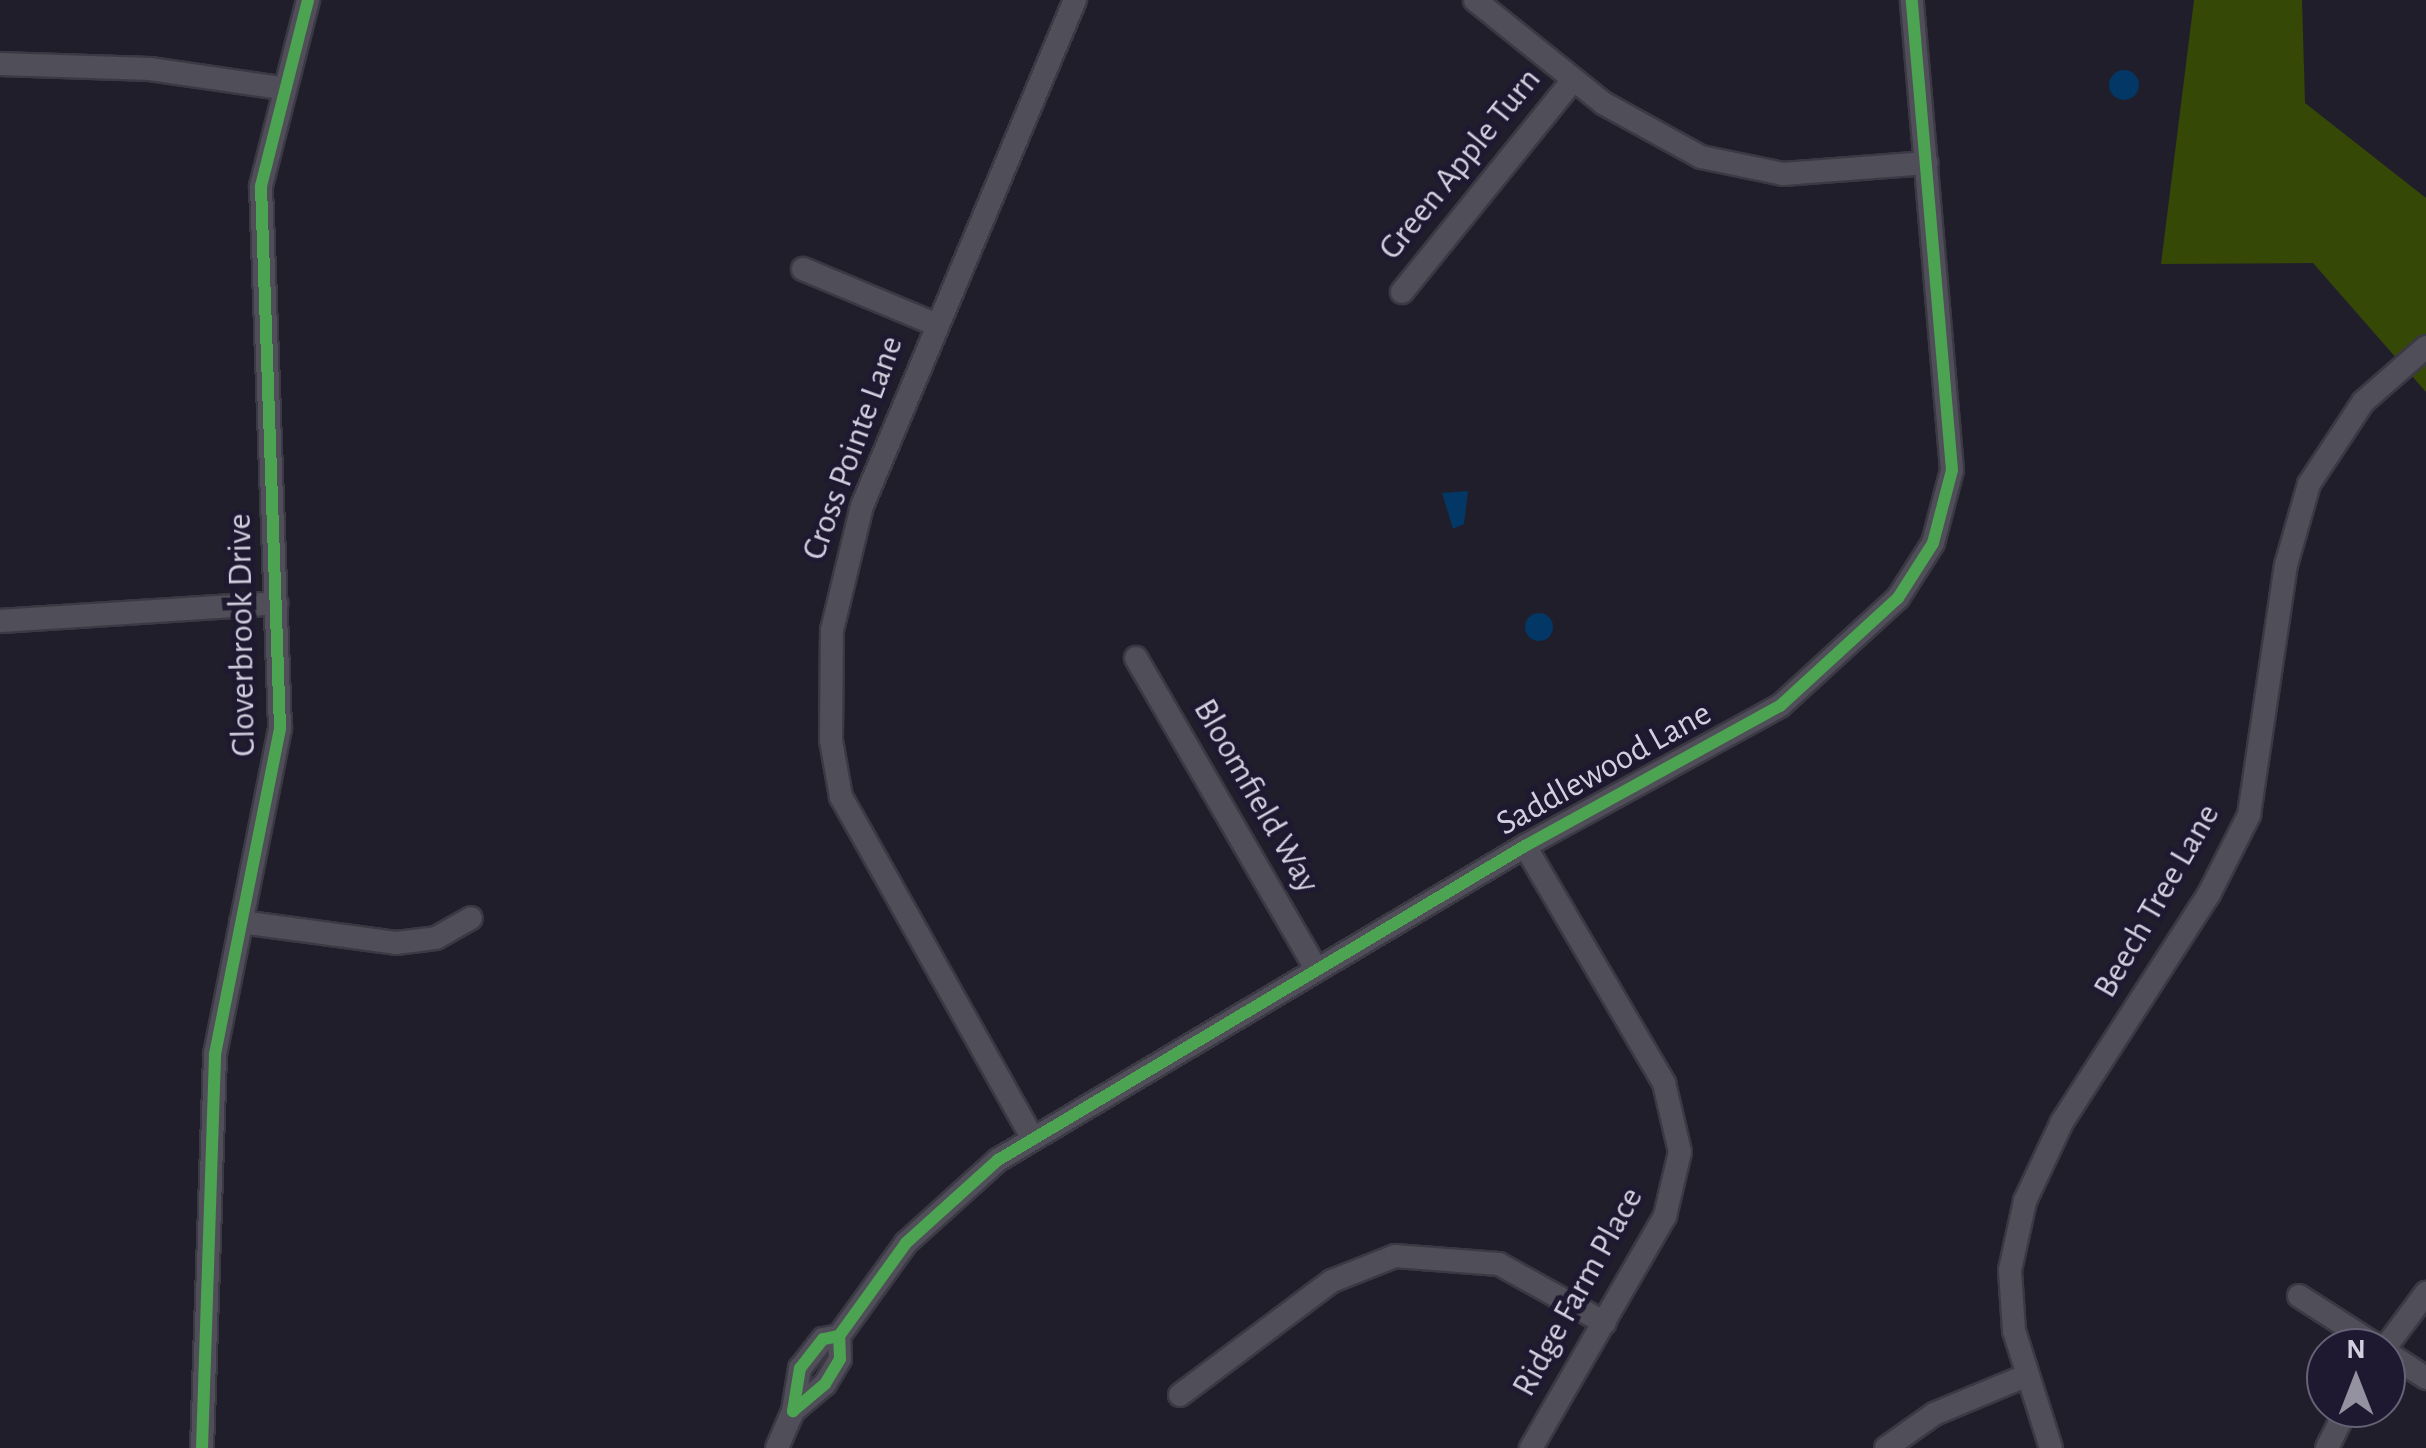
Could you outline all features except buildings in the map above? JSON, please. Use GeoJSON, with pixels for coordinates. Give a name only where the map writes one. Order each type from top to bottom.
{"type":"FeatureCollection","features":[{"type":"Feature","properties":{"kind":"street","name":"Cloverbrook Drive"},"geometry":{"type":"LineString","coordinates":[[202,1448],[211,1097],[241,922],[279,745],[258,248],[280,88],[308,0]]}},
{"type":"Feature","properties":{"kind":"street","name":"Cross Pointe Lane"},"geometry":{"type":"LineString","coordinates":[[1032,1137],[876,872],[832,756],[832,630],[844,563],[937,325],[1075,0]]}},
{"type":"Feature","properties":{"kind":"street"},"geometry":{"type":"LineString","coordinates":[[1474,0],[1573,80],[1678,148],[1758,173],[1927,163]]}},
{"type":"Feature","properties":{"kind":"street","name":"Saddlewood Lane"},"geometry":{"type":"LineString","coordinates":[[777,1448],[792,1411],[800,1368],[823,1339],[839,1336],[920,1227],[1032,1137],[1524,846],[1798,694],[1873,627],[1918,570],[1952,470],[1912,0]]}},
{"type":"Feature","properties":{"kind":"street"},"geometry":{"type":"LineString","coordinates":[[0,64],[135,68],[280,88]]}},
{"type":"Feature","properties":{"kind":"street","name":"Green Apple Turn"},"geometry":{"type":"LineString","coordinates":[[1402,292],[1573,80]]}},
{"type":"Feature","properties":{"kind":"street"},"geometry":{"type":"LineString","coordinates":[[802,269],[937,325]]}},
{"type":"Feature","properties":{"kind":"street","name":"Beech Tree Lane"},"geometry":{"type":"LineString","coordinates":[[2051,1448],[2023,1377],[2010,1270],[2034,1176],[2249,814],[2286,565],[2309,484],[2363,402],[2426,347]]}},
{"type":"Feature","properties":{"kind":"street"},"geometry":{"type":"LineString","coordinates":[[0,621],[276,603]]}},
{"type":"Feature","properties":{"kind":"street","name":"Bloomfield Way"},"geometry":{"type":"LineString","coordinates":[[1136,658],[1316,968]]}},
{"type":"Feature","properties":{"kind":"street","name":"Ridge Farm Place"},"geometry":{"type":"LineString","coordinates":[[1524,846],[1664,1083],[1679,1138],[1665,1216],[1532,1448]]}},
{"type":"Feature","properties":{"kind":"street"},"geometry":{"type":"LineString","coordinates":[[241,922],[396,943],[436,938],[472,918]]}},
{"type":"Feature","properties":{"kind":"street"},"geometry":{"type":"LineString","coordinates":[[1180,1395],[1332,1281],[1395,1256],[1499,1264],[1605,1322]]}},
{"type":"Feature","properties":{"kind":"street"},"geometry":{"type":"LineString","coordinates":[[2399,1328],[2426,1292]]}},
{"type":"Feature","properties":{"kind":"street"},"geometry":{"type":"LineString","coordinates":[[2299,1296],[2350,1328]]}},
{"type":"Feature","properties":{"kind":"street"},"geometry":{"type":"LineString","coordinates":[[1886,1448],[1950,1406],[2023,1377]]}},
{"type":"Feature","properties":{"kind":"green space"},"geometry":{"type":"Polygon","coordinates":[[[2194,0],[2302,0],[2305,103],[2426,198],[2426,392],[2313,263],[2161,264],[2194,0]]]}},
{"type":"Feature","properties":{"kind":"water"},"geometry":{"type":"Polygon","coordinates":[[[2124,70],[2134,75],[2139,85],[2134,95],[2124,100],[2114,95],[2109,85],[2114,75],[2124,70]]]}},
{"type":"Feature","properties":{"kind":"water"},"geometry":{"type":"Polygon","coordinates":[[[1468,491],[1464,524],[1453,529],[1442,493],[1468,491]]]}},
{"type":"Feature","properties":{"kind":"water"},"geometry":{"type":"Polygon","coordinates":[[[1539,613],[1549,617],[1553,627],[1549,637],[1539,641],[1529,637],[1525,627],[1529,617],[1539,613]]]}},
{"type":"Feature","properties":{"kind":"cycle path"},"geometry":{"type":"LineString","coordinates":[[202,1448],[215,1054],[280,728],[261,186],[308,0]]}},
{"type":"Feature","properties":{"kind":"cycle path"},"geometry":{"type":"LineString","coordinates":[[839,1336],[823,1339],[800,1368],[793,1411],[825,1384],[840,1359],[839,1336],[906,1243],[998,1160],[1525,846],[1780,706],[1898,598],[1933,543],[1952,470],[1912,0]]}}]}
